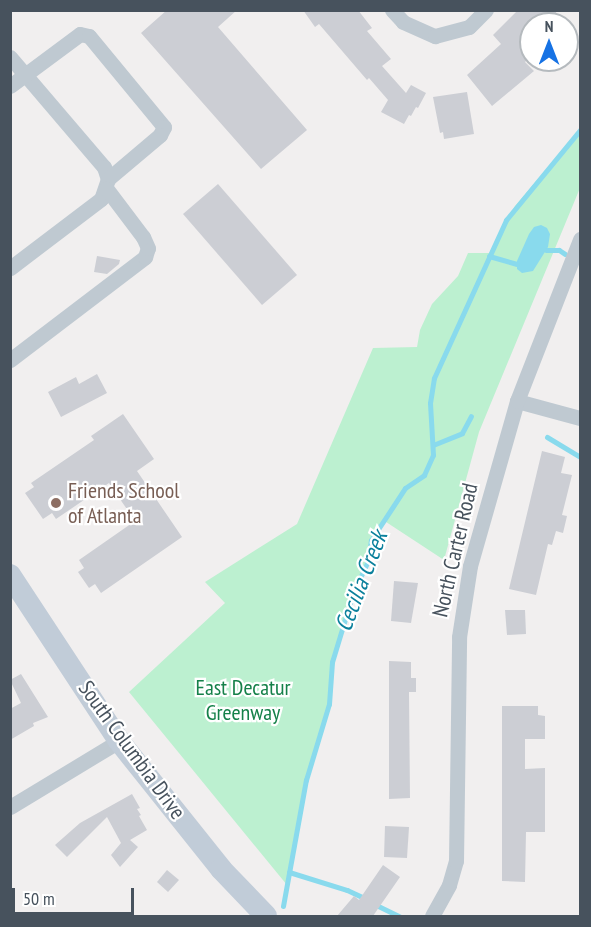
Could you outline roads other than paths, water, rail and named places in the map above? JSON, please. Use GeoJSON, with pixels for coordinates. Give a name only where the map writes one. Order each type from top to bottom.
{"type":"FeatureCollection","features":[{"type":"Feature","properties":{"kind":"main road","name":"South Columbia Drive"},"geometry":{"type":"LineString","coordinates":[[10,575],[119,741],[221,869],[266,916]]}},
{"type":"Feature","properties":{"kind":"street"},"geometry":{"type":"LineString","coordinates":[[392,10],[403,22],[435,36],[469,27],[486,10]]}},
{"type":"Feature","properties":{"kind":"street"},"geometry":{"type":"LineString","coordinates":[[10,86],[80,34],[90,36],[164,128],[160,135],[107,184],[101,200],[10,268]]}},
{"type":"Feature","properties":{"kind":"street"},"geometry":{"type":"LineString","coordinates":[[10,57],[104,167],[107,184],[148,248],[145,257],[10,360]]}},
{"type":"Feature","properties":{"kind":"street","name":"North Carter Road"},"geometry":{"type":"LineString","coordinates":[[432,916],[449,885],[456,861],[459,637],[470,567],[517,401],[580,239]]}},
{"type":"Feature","properties":{"kind":"street"},"geometry":{"type":"LineString","coordinates":[[517,401],[580,418]]}},
{"type":"Feature","properties":{"kind":"street"},"geometry":{"type":"LineString","coordinates":[[10,807],[119,741]]}},
{"type":"Feature","properties":{"kind":"water"},"geometry":{"type":"Polygon","coordinates":[[[541,225],[547,228],[550,234],[548,247],[533,271],[522,273],[517,269],[517,261],[529,234],[534,227],[541,225]]]}},
{"type":"Feature","properties":{"kind":"waterway","name":"Cecilia Creek"},"geometry":{"type":"LineString","coordinates":[[283,906],[306,780],[329,704],[332,662],[353,593],[368,561],[371,540],[405,488],[424,475],[433,455],[430,403],[434,378],[506,220],[580,130]]}},
{"type":"Feature","properties":{"kind":"waterway"},"geometry":{"type":"LineString","coordinates":[[546,250],[559,250],[565,254]]}},
{"type":"Feature","properties":{"kind":"waterway"},"geometry":{"type":"LineString","coordinates":[[489,256],[517,264]]}},
{"type":"Feature","properties":{"kind":"waterway"},"geometry":{"type":"LineString","coordinates":[[433,445],[462,433],[471,416]]}},
{"type":"Feature","properties":{"kind":"waterway"},"geometry":{"type":"LineString","coordinates":[[547,437],[580,457]]}},
{"type":"Feature","properties":{"kind":"waterway"},"geometry":{"type":"LineString","coordinates":[[289,872],[347,890],[366,899]]}},
{"type":"Feature","properties":{"kind":"waterway"},"geometry":{"type":"LineString","coordinates":[[374,904],[399,916]]}},
{"type":"Feature","properties":{"kind":"place","name":"Friends School of Atlanta"},"geometry":{"type":"Point","coordinates":[56,503]}},
{"type":"Feature","properties":{"kind":"park label","name":"East Decatur Greenway"},"geometry":{"type":"Point","coordinates":[243,700]}}]}
